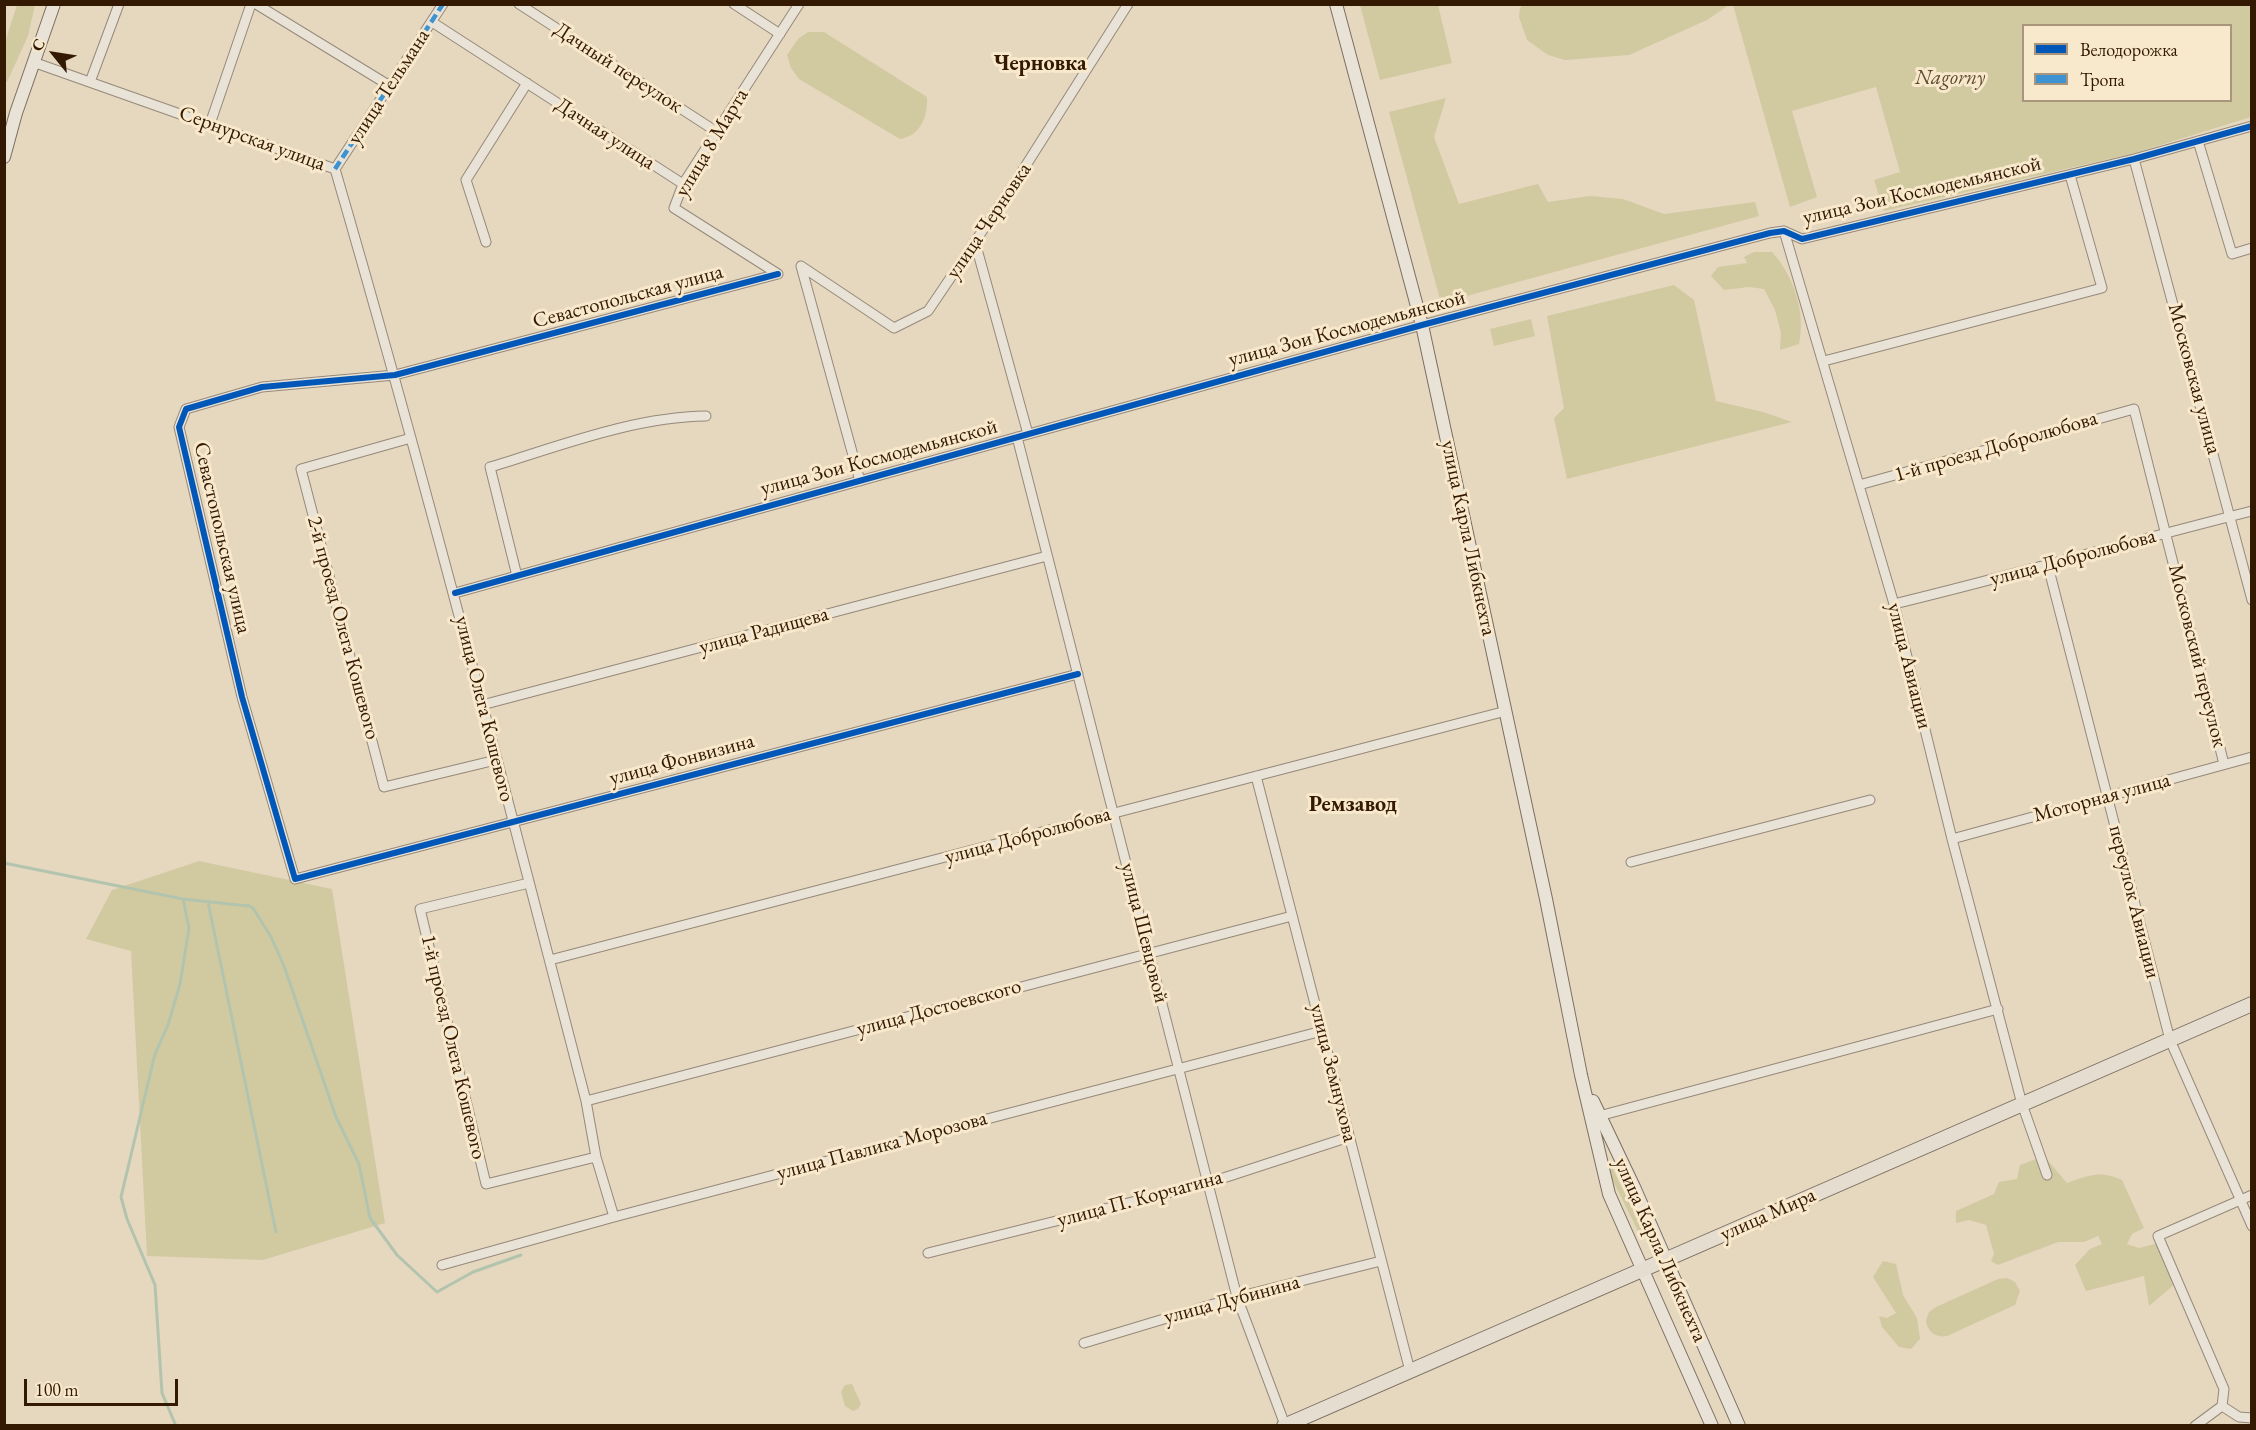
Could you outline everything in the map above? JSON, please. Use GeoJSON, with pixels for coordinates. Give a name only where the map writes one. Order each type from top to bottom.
{"type":"FeatureCollection","features":[{"type":"Feature","properties":{"kind":"main road"},"geometry":{"type":"LineString","coordinates":[[4,157],[33,62],[54,4]]}},
{"type":"Feature","properties":{"kind":"main road","name":"улица Карла Либкнехта"},"geometry":{"type":"LineString","coordinates":[[1336,4],[1422,325],[1575,1035],[1581,1075],[1609,1194],[1712,1425]]}},
{"type":"Feature","properties":{"kind":"main road","name":"улица Мира"},"geometry":{"type":"LineString","coordinates":[[1285,1425],[2252,1004]]}},
{"type":"Feature","properties":{"kind":"main road","name":"улица Карла Либкнехта"},"geometry":{"type":"LineString","coordinates":[[1581,1075],[1634,1187],[1664,1260],[1739,1425]]}},
{"type":"Feature","properties":{"kind":"street"},"geometry":{"type":"LineString","coordinates":[[90,82],[119,4]]}},
{"type":"Feature","properties":{"kind":"street"},"geometry":{"type":"LineString","coordinates":[[210,124],[251,4]]}},
{"type":"Feature","properties":{"kind":"street"},"geometry":{"type":"LineString","coordinates":[[256,4],[390,86]]}},
{"type":"Feature","properties":{"kind":"street","name":"улица Тельмана"},"geometry":{"type":"LineString","coordinates":[[335,169],[443,4]]}},
{"type":"Feature","properties":{"kind":"street","name":"Дачный переулок"},"geometry":{"type":"LineString","coordinates":[[519,4],[717,132]]}},
{"type":"Feature","properties":{"kind":"street"},"geometry":{"type":"LineString","coordinates":[[734,4],[780,34]]}},
{"type":"Feature","properties":{"kind":"street","name":"улица 8 Марта"},"geometry":{"type":"LineString","coordinates":[[778,274],[674,208],[683,184],[799,4]]}},
{"type":"Feature","properties":{"kind":"street","name":"улица Черновка"},"geometry":{"type":"LineString","coordinates":[[860,481],[801,266],[894,328],[928,311],[1128,4]]}},
{"type":"Feature","properties":{"kind":"street","name":"Дачная улица"},"geometry":{"type":"LineString","coordinates":[[432,22],[683,184]]}},
{"type":"Feature","properties":{"kind":"street","name":"Сернурская улица"},"geometry":{"type":"LineString","coordinates":[[33,62],[335,169],[395,375]]}},
{"type":"Feature","properties":{"kind":"street"},"geometry":{"type":"LineString","coordinates":[[486,242],[466,180],[526,83]]}},
{"type":"Feature","properties":{"kind":"street","name":"улица Зои Космодемьянской"},"geometry":{"type":"LineString","coordinates":[[455,593],[1422,325],[1784,231],[1802,239],[2134,159],[2252,126]]}},
{"type":"Feature","properties":{"kind":"street"},"geometry":{"type":"LineString","coordinates":[[2198,141],[2232,254],[2252,248]]}},
{"type":"Feature","properties":{"kind":"street","name":"Московская улица"},"geometry":{"type":"LineString","coordinates":[[2134,159],[2252,600]]}},
{"type":"Feature","properties":{"kind":"street"},"geometry":{"type":"LineString","coordinates":[[1824,361],[2102,288],[2070,175]]}},
{"type":"Feature","properties":{"kind":"street","name":"улица Авиации"},"geometry":{"type":"LineString","coordinates":[[1784,231],[1894,604],[1952,839],[2022,1104],[2047,1175]]}},
{"type":"Feature","properties":{"kind":"street"},"geometry":{"type":"LineString","coordinates":[[975,242],[1028,434]]}},
{"type":"Feature","properties":{"kind":"street","name":"Севастопольская улица"},"geometry":{"type":"LineString","coordinates":[[296,879],[242,697],[179,426],[186,409],[262,387],[395,375],[778,274]]}},
{"type":"Feature","properties":{"kind":"street","name":"улица Олега Кошевого"},"geometry":{"type":"LineString","coordinates":[[395,375],[455,593],[496,760],[586,1101],[596,1157],[614,1217]]}},
{"type":"Feature","properties":{"kind":"street","name":"1-й проезд Добролюбова"},"geometry":{"type":"LineString","coordinates":[[1859,485],[2134,409]]}},
{"type":"Feature","properties":{"kind":"street","name":"Московский переулок"},"geometry":{"type":"LineString","coordinates":[[2134,409],[2224,764]]}},
{"type":"Feature","properties":{"kind":"street"},"geometry":{"type":"LineString","coordinates":[[517,576],[490,467],[598,435],[677,417],[706,416]]}},
{"type":"Feature","properties":{"kind":"street","name":"улица Шевцовой"},"geometry":{"type":"LineString","coordinates":[[1017,437],[1238,1297],[1285,1425]]}},
{"type":"Feature","properties":{"kind":"street","name":"2-й проезд Олега Кошевого"},"geometry":{"type":"LineString","coordinates":[[411,438],[301,469],[384,787],[496,760]]}},
{"type":"Feature","properties":{"kind":"street","name":"улица Добролюбова"},"geometry":{"type":"LineString","coordinates":[[1894,604],[2048,566],[2165,532],[2252,511]]}},
{"type":"Feature","properties":{"kind":"street","name":"улица Радищева"},"geometry":{"type":"LineString","coordinates":[[482,705],[1047,556]]}},
{"type":"Feature","properties":{"kind":"street","name":"переулок Авиации"},"geometry":{"type":"LineString","coordinates":[[2048,566],[2170,1040],[2252,1226]]}},
{"type":"Feature","properties":{"kind":"street","name":"улица Фонвизина"},"geometry":{"type":"LineString","coordinates":[[296,879],[1078,674]]}},
{"type":"Feature","properties":{"kind":"street","name":"улица Добролюбова"},"geometry":{"type":"LineString","coordinates":[[550,960],[1506,711]]}},
{"type":"Feature","properties":{"kind":"street","name":"Моторная улица"},"geometry":{"type":"LineString","coordinates":[[1952,839],[2252,758]]}},
{"type":"Feature","properties":{"kind":"street","name":"улица Земнухова"},"geometry":{"type":"LineString","coordinates":[[1256,776],[1410,1371]]}},
{"type":"Feature","properties":{"kind":"street"},"geometry":{"type":"LineString","coordinates":[[1631,862],[1870,800]]}},
{"type":"Feature","properties":{"kind":"street","name":"1-й проезд Олега Кошевого"},"geometry":{"type":"LineString","coordinates":[[528,883],[420,909],[483,1173],[486,1184],[596,1157]]}},
{"type":"Feature","properties":{"kind":"street","name":"улица Достоевского"},"geometry":{"type":"LineString","coordinates":[[586,1101],[1292,916]]}},
{"type":"Feature","properties":{"kind":"street"},"geometry":{"type":"LineString","coordinates":[[1599,1116],[1998,1009]]}},
{"type":"Feature","properties":{"kind":"street","name":"улица Павлика Морозова"},"geometry":{"type":"LineString","coordinates":[[442,1265],[614,1217],[1322,1031]]}},
{"type":"Feature","properties":{"kind":"street","name":"улица П. Корчагина"},"geometry":{"type":"LineString","coordinates":[[928,1253],[1208,1183],[1349,1137]]}},
{"type":"Feature","properties":{"kind":"street"},"geometry":{"type":"LineString","coordinates":[[2223,1406],[2224,1389],[2158,1236],[2252,1195]]}},
{"type":"Feature","properties":{"kind":"street","name":"улица Дубинина"},"geometry":{"type":"LineString","coordinates":[[1084,1343],[1238,1297],[1381,1261]]}},
{"type":"Feature","properties":{"kind":"street"},"geometry":{"type":"LineString","coordinates":[[2223,1406],[2239,1417],[2252,1418]]}},
{"type":"Feature","properties":{"kind":"street"},"geometry":{"type":"LineString","coordinates":[[2195,1425],[2223,1406]]}},
{"type":"Feature","properties":{"kind":"green space"},"geometry":{"type":"Polygon","coordinates":[[[1524,4],[1729,5],[1707,20],[1629,55],[1565,60],[1548,55],[1527,40],[1519,17],[1520,8],[1524,4]]]}},
{"type":"Feature","properties":{"kind":"green space"},"geometry":{"type":"Polygon","coordinates":[[[17,5],[35,5],[28,36],[5,82],[5,42],[17,5]]]}},
{"type":"Feature","properties":{"kind":"green space"},"geometry":{"type":"Polygon","coordinates":[[[1360,5],[1438,5],[1452,63],[1380,80],[1360,5]]]}},
{"type":"Feature","properties":{"kind":"green space","name":"Nagorny"},"geometry":{"type":"Polygon","coordinates":[[[1733,5],[2251,5],[2251,117],[2135,153],[1884,211],[1874,180],[1900,172],[1876,87],[1792,111],[1817,197],[1790,207],[1733,5]]]}},
{"type":"Feature","properties":{"kind":"green space"},"geometry":{"type":"Polygon","coordinates":[[[808,32],[824,32],[927,97],[926,111],[918,129],[913,134],[900,139],[799,79],[791,68],[787,55],[798,39],[808,32]]]}},
{"type":"Feature","properties":{"kind":"green space"},"geometry":{"type":"Polygon","coordinates":[[[1446,98],[1434,137],[1459,204],[1538,184],[1548,202],[1590,196],[1623,199],[1664,214],[1755,202],[1759,216],[1441,303],[1389,112],[1446,98]]]}},
{"type":"Feature","properties":{"kind":"green space"},"geometry":{"type":"Polygon","coordinates":[[[1754,252],[1772,252],[1792,283],[1801,320],[1799,344],[1780,350],[1781,333],[1775,310],[1764,289],[1749,287],[1724,290],[1711,276],[1718,267],[1747,263],[1744,257],[1754,252]]]}},
{"type":"Feature","properties":{"kind":"green space"},"geometry":{"type":"Polygon","coordinates":[[[1674,285],[1694,300],[1716,401],[1763,412],[1792,422],[1567,479],[1554,418],[1564,408],[1547,316],[1674,285]]]}},
{"type":"Feature","properties":{"kind":"green space"},"geometry":{"type":"Polygon","coordinates":[[[1531,319],[1535,336],[1494,346],[1490,329],[1531,319]]]}},
{"type":"Feature","properties":{"kind":"green space"},"geometry":{"type":"Polygon","coordinates":[[[199,861],[332,889],[385,1223],[263,1260],[147,1256],[131,951],[86,939],[112,890],[199,861]]]}},
{"type":"Feature","properties":{"kind":"green space"},"geometry":{"type":"Polygon","coordinates":[[[2044,1156],[2067,1183],[2101,1174],[2122,1180],[2144,1228],[2132,1234],[2127,1244],[2139,1248],[2159,1243],[2175,1284],[2149,1306],[2144,1276],[2086,1291],[2075,1265],[2090,1249],[2102,1244],[2098,1236],[2084,1242],[2058,1242],[1998,1265],[1991,1261],[1994,1254],[1986,1225],[1969,1220],[1956,1223],[1956,1211],[1994,1194],[1999,1182],[2017,1179],[2020,1165],[2044,1156]]]}},
{"type":"Feature","properties":{"kind":"green space"},"geometry":{"type":"Polygon","coordinates":[[[1608,1159],[1645,1235],[1641,1237],[1612,1179],[1608,1159]]]}},
{"type":"Feature","properties":{"kind":"green space"},"geometry":{"type":"Polygon","coordinates":[[[1883,1261],[1896,1264],[1903,1295],[1917,1318],[1920,1339],[1911,1349],[1899,1347],[1882,1327],[1879,1316],[1887,1318],[1896,1313],[1873,1277],[1883,1261]]]}},
{"type":"Feature","properties":{"kind":"green space"},"geometry":{"type":"Polygon","coordinates":[[[2007,1278],[2015,1282],[2020,1291],[2015,1305],[1947,1336],[1936,1335],[1928,1328],[1926,1320],[1929,1312],[1936,1307],[1998,1279],[2007,1278]]]}},
{"type":"Feature","properties":{"kind":"green space"},"geometry":{"type":"Polygon","coordinates":[[[852,1384],[861,1404],[853,1411],[845,1406],[841,1392],[845,1385],[852,1384]]]}},
{"type":"Feature","properties":{"kind":"waterway"},"geometry":{"type":"LineString","coordinates":[[4,863],[183,899],[248,906]]}},
{"type":"Feature","properties":{"kind":"waterway"},"geometry":{"type":"LineString","coordinates":[[176,1426],[162,1393],[155,1285],[127,1219],[121,1197],[155,1054],[168,1025],[180,984],[189,928],[183,899]]}},
{"type":"Feature","properties":{"kind":"waterway"},"geometry":{"type":"LineString","coordinates":[[208,902],[276,1232]]}},
{"type":"Feature","properties":{"kind":"waterway"},"geometry":{"type":"LineString","coordinates":[[247,905],[253,908],[271,937],[284,966],[336,1117],[359,1164],[370,1218],[397,1255],[437,1292],[473,1272],[521,1255]]}},
{"type":"Feature","properties":{"kind":"marked path"},"geometry":{"type":"LineString","coordinates":[[335,169],[443,4]]}},
{"type":"Feature","properties":{"kind":"cycle path"},"geometry":{"type":"LineString","coordinates":[[455,593],[1422,325],[1770,233],[1784,231],[1802,239],[2134,159],[2252,126]]}},
{"type":"Feature","properties":{"kind":"cycle path"},"geometry":{"type":"LineString","coordinates":[[778,274],[395,375],[262,387],[186,409],[179,427],[242,697],[295,879],[1078,674]]}},
{"type":"Feature","properties":{"kind":"district","name":"Черновка"},"geometry":{"type":"Point","coordinates":[1040,64]}},
{"type":"Feature","properties":{"kind":"district","name":"Ремзавод"},"geometry":{"type":"Point","coordinates":[1353,805]}}]}
